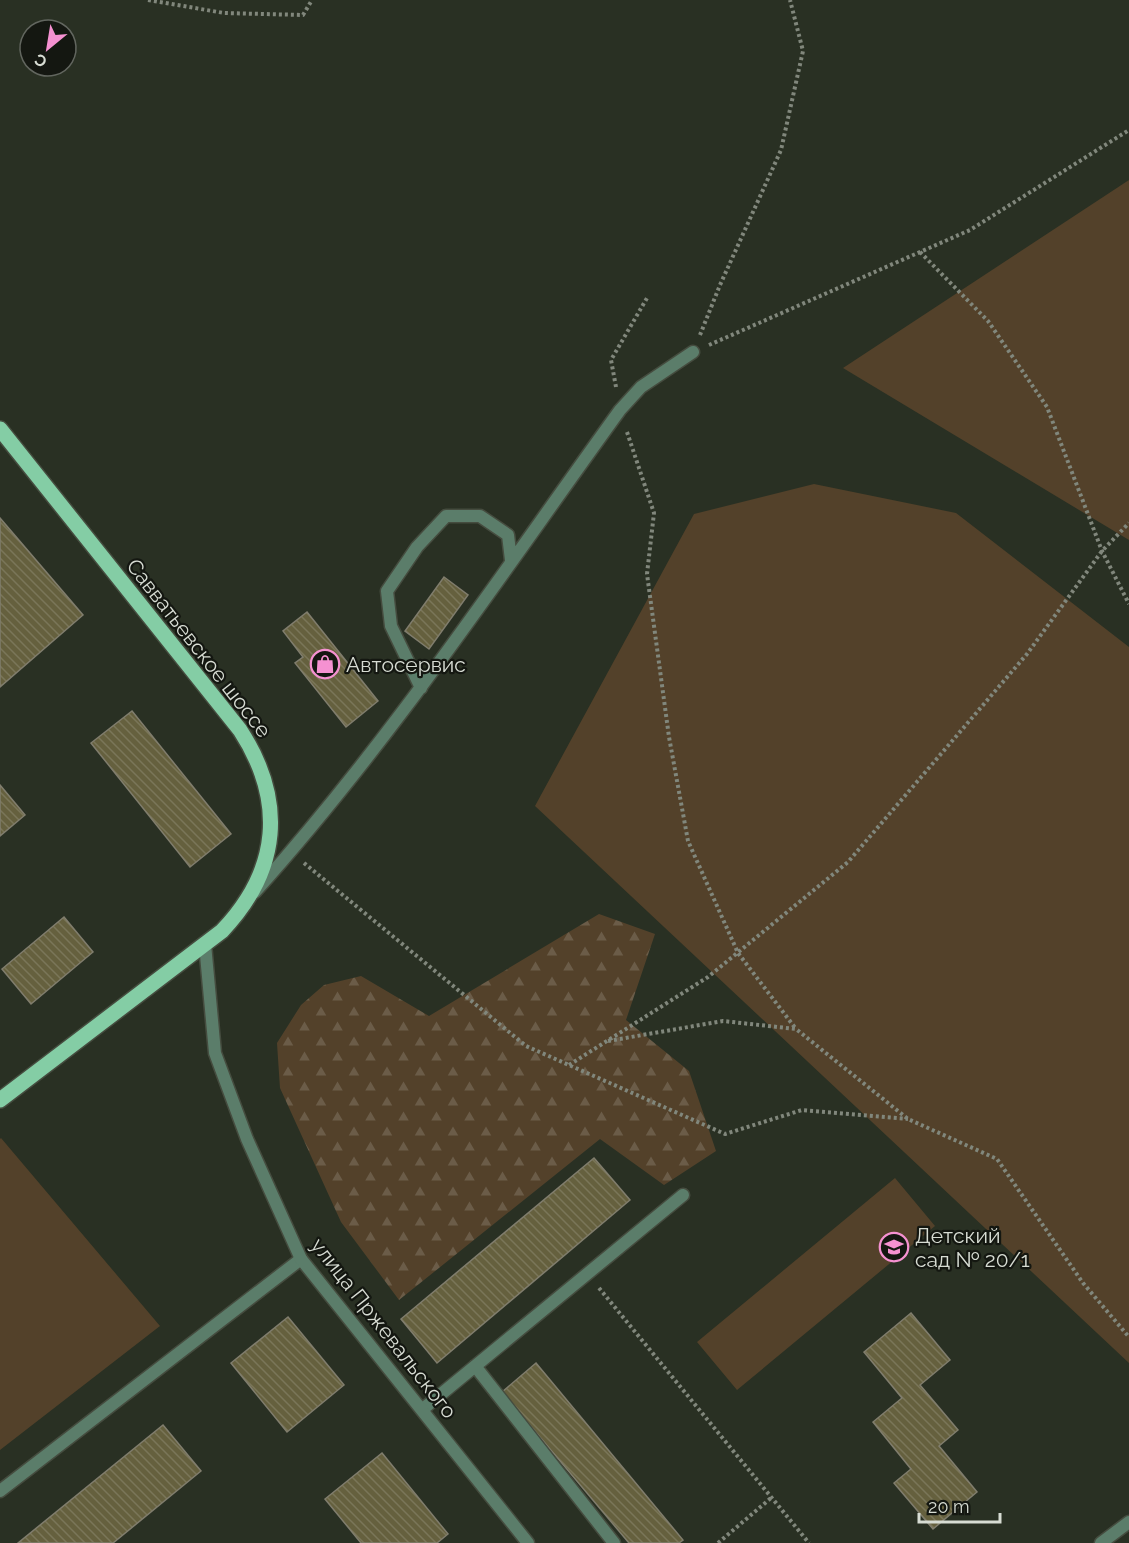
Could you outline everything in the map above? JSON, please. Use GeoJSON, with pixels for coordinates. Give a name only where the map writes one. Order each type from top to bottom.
{"type":"FeatureCollection","features":[{"type":"Feature","properties":{"kind":"main road","name":"Савватьевское шоссе"},"geometry":{"type":"LineString","coordinates":[[0,429],[240,730],[256,757],[266,785],[270,814],[269,844],[261,873],[248,899],[222,931],[0,1100]]}},
{"type":"Feature","properties":{"kind":"street"},"geometry":{"type":"LineString","coordinates":[[248,899],[291,851],[421,688],[620,410],[641,387],[693,352]]}},
{"type":"Feature","properties":{"kind":"street"},"geometry":{"type":"LineString","coordinates":[[421,688],[391,626],[387,591],[417,547],[446,516],[480,516],[508,536],[512,560]]}},
{"type":"Feature","properties":{"kind":"street","name":"улица Пржевальского"},"geometry":{"type":"LineString","coordinates":[[205,944],[215,1053],[247,1139],[300,1259],[423,1409],[528,1543]]}},
{"type":"Feature","properties":{"kind":"street"},"geometry":{"type":"LineString","coordinates":[[423,1409],[683,1195]]}},
{"type":"Feature","properties":{"kind":"street"},"geometry":{"type":"LineString","coordinates":[[0,1491],[300,1259]]}},
{"type":"Feature","properties":{"kind":"street"},"geometry":{"type":"LineString","coordinates":[[475,1366],[614,1543]]}},
{"type":"Feature","properties":{"kind":"street"},"geometry":{"type":"LineString","coordinates":[[1101,1543],[1129,1522]]}},
{"type":"Feature","properties":{"kind":"path"},"geometry":{"type":"LineString","coordinates":[[148,0],[224,13],[303,15],[312,0]]}},
{"type":"Feature","properties":{"kind":"path"},"geometry":{"type":"LineString","coordinates":[[693,352],[720,285],[782,150],[803,51],[790,0]]}},
{"type":"Feature","properties":{"kind":"path"},"geometry":{"type":"LineString","coordinates":[[693,352],[970,230],[1129,130]]}},
{"type":"Feature","properties":{"kind":"path"},"geometry":{"type":"LineString","coordinates":[[920,252],[988,321],[1047,407],[1102,551],[1129,604]]}},
{"type":"Feature","properties":{"kind":"path"},"geometry":{"type":"LineString","coordinates":[[647,298],[611,360],[620,410],[654,513],[646,574],[669,737],[688,841],[738,953],[796,1029],[908,1119],[998,1159],[1083,1283],[1129,1337]]}},
{"type":"Feature","properties":{"kind":"path"},"geometry":{"type":"LineString","coordinates":[[569,1065],[708,977],[848,862],[1027,654],[1102,551],[1129,523]]}},
{"type":"Feature","properties":{"kind":"path"},"geometry":{"type":"LineString","coordinates":[[291,851],[526,1046],[725,1134],[802,1110],[908,1119]]}},
{"type":"Feature","properties":{"kind":"path"},"geometry":{"type":"LineString","coordinates":[[606,1041],[723,1022],[796,1029]]}},
{"type":"Feature","properties":{"kind":"path"},"geometry":{"type":"LineString","coordinates":[[587,1274],[809,1543]]}},
{"type":"Feature","properties":{"kind":"path"},"geometry":{"type":"LineString","coordinates":[[718,1543],[771,1498]]}},
{"type":"Feature","properties":{"kind":"green space"},"geometry":{"type":"Polygon","coordinates":[[[1129,180],[1129,540],[843,368],[1129,180]]]}},
{"type":"Feature","properties":{"kind":"green space"},"geometry":{"type":"Polygon","coordinates":[[[814,484],[956,513],[1129,647],[1129,1363],[535,806],[694,514],[814,484]]]}},
{"type":"Feature","properties":{"kind":"green space"},"geometry":{"type":"Polygon","coordinates":[[[599,914],[655,934],[626,1020],[689,1071],[716,1151],[664,1185],[600,1139],[399,1300],[341,1222],[280,1088],[277,1043],[301,1005],[324,985],[361,976],[429,1016],[599,914]]]}},
{"type":"Feature","properties":{"kind":"green space"},"geometry":{"type":"Polygon","coordinates":[[[0,1139],[160,1326],[0,1450],[0,1139]]]}},
{"type":"Feature","properties":{"kind":"green space"},"geometry":{"type":"Polygon","coordinates":[[[895,1178],[935,1226],[737,1390],[697,1342],[895,1178]]]}},
{"type":"Feature","properties":{"kind":"building"},"geometry":{"type":"Polygon","coordinates":[[[0,518],[83,615],[0,687],[0,518]]]}},
{"type":"Feature","properties":{"kind":"building"},"geometry":{"type":"Polygon","coordinates":[[[444,577],[468,595],[429,649],[405,631],[444,577]]]}},
{"type":"Feature","properties":{"kind":"building"},"geometry":{"type":"Polygon","coordinates":[[[307,612],[378,701],[346,727],[295,663],[303,657],[283,631],[307,612]]]}},
{"type":"Feature","properties":{"kind":"building"},"geometry":{"type":"Polygon","coordinates":[[[132,711],[231,834],[190,867],[91,743],[132,711]]]}},
{"type":"Feature","properties":{"kind":"building"},"geometry":{"type":"Polygon","coordinates":[[[0,785],[25,815],[0,836],[0,785]]]}},
{"type":"Feature","properties":{"kind":"building"},"geometry":{"type":"Polygon","coordinates":[[[64,917],[93,952],[31,1004],[2,969],[64,917]]]}},
{"type":"Feature","properties":{"kind":"building"},"geometry":{"type":"Polygon","coordinates":[[[594,1158],[630,1200],[437,1363],[401,1319],[594,1158]]]}},
{"type":"Feature","properties":{"kind":"building"},"geometry":{"type":"Polygon","coordinates":[[[911,1313],[950,1360],[920,1385],[958,1430],[939,1446],[977,1492],[933,1529],[894,1483],[911,1469],[873,1422],[902,1398],[864,1352],[911,1313]]]}},
{"type":"Feature","properties":{"kind":"building"},"geometry":{"type":"Polygon","coordinates":[[[288,1317],[344,1385],[287,1432],[231,1363],[288,1317]]]}},
{"type":"Feature","properties":{"kind":"building"},"geometry":{"type":"Polygon","coordinates":[[[536,1363],[683,1540],[679,1543],[629,1543],[502,1392],[536,1363]]]}},
{"type":"Feature","properties":{"kind":"building"},"geometry":{"type":"Polygon","coordinates":[[[163,1425],[201,1471],[113,1543],[18,1543],[163,1425]]]}},
{"type":"Feature","properties":{"kind":"building"},"geometry":{"type":"Polygon","coordinates":[[[382,1453],[448,1534],[437,1543],[361,1543],[325,1499],[382,1453]]]}},
{"type":"Feature","properties":{"kind":"place","name":"Автосервис"},"geometry":{"type":"Point","coordinates":[325,664]}},
{"type":"Feature","properties":{"kind":"place","name":"Детский сад № 20/1"},"geometry":{"type":"Point","coordinates":[894,1247]}}]}
